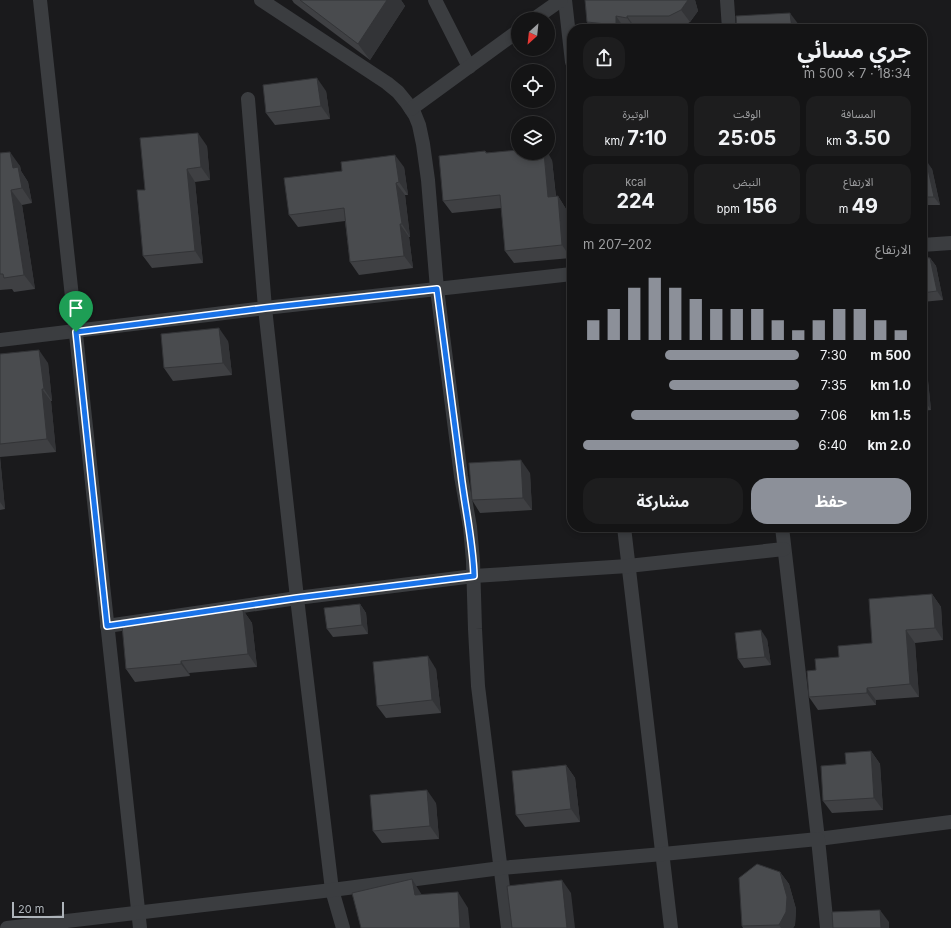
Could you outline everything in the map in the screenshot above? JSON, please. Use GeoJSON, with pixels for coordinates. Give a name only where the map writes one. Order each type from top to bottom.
{"type":"FeatureCollection","features":[{"type":"Feature","properties":{"kind":"street"},"geometry":{"type":"LineString","coordinates":[[40,0],[140,928]]}},
{"type":"Feature","properties":{"kind":"street"},"geometry":{"type":"LineString","coordinates":[[261,0],[388,84],[398,92],[411,109],[419,125],[428,180],[437,289],[461,476],[470,527],[474,576],[478,686],[508,928]]}},
{"type":"Feature","properties":{"kind":"street"},"geometry":{"type":"LineString","coordinates":[[435,0],[469,66]]}},
{"type":"Feature","properties":{"kind":"street"},"geometry":{"type":"LineString","coordinates":[[544,12],[561,0]]}},
{"type":"Feature","properties":{"kind":"street"},"geometry":{"type":"LineString","coordinates":[[565,0],[568,24]]}},
{"type":"Feature","properties":{"kind":"street"},"geometry":{"type":"LineString","coordinates":[[727,0],[729,24]]}},
{"type":"Feature","properties":{"kind":"street"},"geometry":{"type":"LineString","coordinates":[[411,109],[511,36]]}},
{"type":"Feature","properties":{"kind":"street"},"geometry":{"type":"LineString","coordinates":[[248,99],[265,308],[297,598],[332,890],[343,928]]}},
{"type":"Feature","properties":{"kind":"street"},"geometry":{"type":"LineString","coordinates":[[927,245],[951,244]]}},
{"type":"Feature","properties":{"kind":"street"},"geometry":{"type":"LineString","coordinates":[[0,340],[265,308],[567,275]]}},
{"type":"Feature","properties":{"kind":"street"},"geometry":{"type":"LineString","coordinates":[[625,532],[671,928]]}},
{"type":"Feature","properties":{"kind":"street"},"geometry":{"type":"LineString","coordinates":[[782,532],[827,928]]}},
{"type":"Feature","properties":{"kind":"street"},"geometry":{"type":"LineString","coordinates":[[107,626],[297,598],[474,576],[628,566],[784,549]]}},
{"type":"Feature","properties":{"kind":"street"},"geometry":{"type":"LineString","coordinates":[[7,928],[332,890],[501,868],[818,839],[951,822]]}},
{"type":"Feature","properties":{"kind":"building"},"geometry":{"type":"Polygon","coordinates":[[[300,0],[387,0],[358,44],[300,0]]]}},
{"type":"Feature","properties":{"kind":"building"},"geometry":{"type":"Polygon","coordinates":[[[585,0],[688,0],[681,10],[669,16],[627,16],[627,18],[616,16],[616,24],[587,22],[585,0]]]}},
{"type":"Feature","properties":{"kind":"building"},"geometry":{"type":"Polygon","coordinates":[[[790,13],[791,24],[737,24],[736,16],[790,13]]]}},
{"type":"Feature","properties":{"kind":"building"},"geometry":{"type":"Polygon","coordinates":[[[317,78],[321,106],[266,113],[263,85],[317,78]]]}},
{"type":"Feature","properties":{"kind":"building"},"geometry":{"type":"Polygon","coordinates":[[[198,133],[201,167],[187,169],[195,251],[143,256],[137,190],[145,190],[140,138],[198,133]]]}},
{"type":"Feature","properties":{"kind":"building"},"geometry":{"type":"Polygon","coordinates":[[[485,151],[486,153],[511,151],[511,160],[545,160],[548,197],[558,196],[562,245],[505,251],[500,195],[443,201],[439,156],[485,151]]]}},
{"type":"Feature","properties":{"kind":"building"},"geometry":{"type":"Polygon","coordinates":[[[10,152],[13,168],[18,167],[22,188],[11,190],[24,275],[4,278],[3,274],[0,274],[0,153],[10,152]]]}},
{"type":"Feature","properties":{"kind":"building"},"geometry":{"type":"Polygon","coordinates":[[[395,155],[399,182],[396,183],[402,224],[400,224],[404,256],[350,262],[344,208],[289,215],[284,178],[342,171],[341,162],[395,155]]]}},
{"type":"Feature","properties":{"kind":"building"},"geometry":{"type":"Polygon","coordinates":[[[927,165],[934,197],[927,197],[927,165]]]}},
{"type":"Feature","properties":{"kind":"building"},"geometry":{"type":"Polygon","coordinates":[[[927,258],[930,258],[937,291],[927,292],[927,258]]]}},
{"type":"Feature","properties":{"kind":"building"},"geometry":{"type":"Polygon","coordinates":[[[219,328],[223,363],[164,368],[161,334],[219,328]]]}},
{"type":"Feature","properties":{"kind":"building"},"geometry":{"type":"Polygon","coordinates":[[[39,350],[44,389],[42,389],[47,439],[0,444],[0,354],[39,350]]]}},
{"type":"Feature","properties":{"kind":"building"},"geometry":{"type":"Polygon","coordinates":[[[521,460],[523,498],[472,500],[469,463],[521,460]]]}},
{"type":"Feature","properties":{"kind":"building"},"geometry":{"type":"Polygon","coordinates":[[[932,594],[935,628],[906,630],[910,684],[867,688],[867,693],[809,697],[807,671],[816,670],[815,659],[839,657],[838,646],[872,643],[869,599],[932,594]]]}},
{"type":"Feature","properties":{"kind":"building"},"geometry":{"type":"Polygon","coordinates":[[[360,604],[362,625],[327,629],[324,608],[360,604]]]}},
{"type":"Feature","properties":{"kind":"building"},"geometry":{"type":"Polygon","coordinates":[[[243,610],[248,654],[181,661],[181,664],[126,669],[122,625],[189,618],[188,616],[243,610]]]}},
{"type":"Feature","properties":{"kind":"building"},"geometry":{"type":"Polygon","coordinates":[[[761,630],[765,657],[738,659],[735,633],[761,630]]]}},
{"type":"Feature","properties":{"kind":"building"},"geometry":{"type":"Polygon","coordinates":[[[428,656],[432,700],[377,706],[373,662],[428,656]]]}},
{"type":"Feature","properties":{"kind":"building"},"geometry":{"type":"Polygon","coordinates":[[[871,751],[874,798],[823,801],[821,766],[846,764],[845,753],[871,751]]]}},
{"type":"Feature","properties":{"kind":"building"},"geometry":{"type":"Polygon","coordinates":[[[566,765],[571,809],[516,815],[512,771],[566,765]]]}},
{"type":"Feature","properties":{"kind":"building"},"geometry":{"type":"Polygon","coordinates":[[[427,790],[430,826],[373,831],[370,795],[427,790]]]}},
{"type":"Feature","properties":{"kind":"building"},"geometry":{"type":"Polygon","coordinates":[[[757,864],[780,872],[787,897],[786,912],[779,925],[742,926],[739,878],[757,864]]]}},
{"type":"Feature","properties":{"kind":"building"},"geometry":{"type":"Polygon","coordinates":[[[412,879],[415,895],[458,892],[460,928],[361,928],[352,893],[412,879]]]}},
{"type":"Feature","properties":{"kind":"building"},"geometry":{"type":"Polygon","coordinates":[[[562,880],[567,928],[512,928],[507,886],[562,880]]]}},
{"type":"Feature","properties":{"kind":"building"},"geometry":{"type":"Polygon","coordinates":[[[880,910],[881,928],[833,928],[832,912],[880,910]]]}},
{"type":"Feature","properties":{"kind":"route"},"geometry":{"type":"LineString","coordinates":[[437,289],[461,476],[470,527],[474,576],[297,598],[107,626],[76,332],[265,308],[437,289]]}}]}
